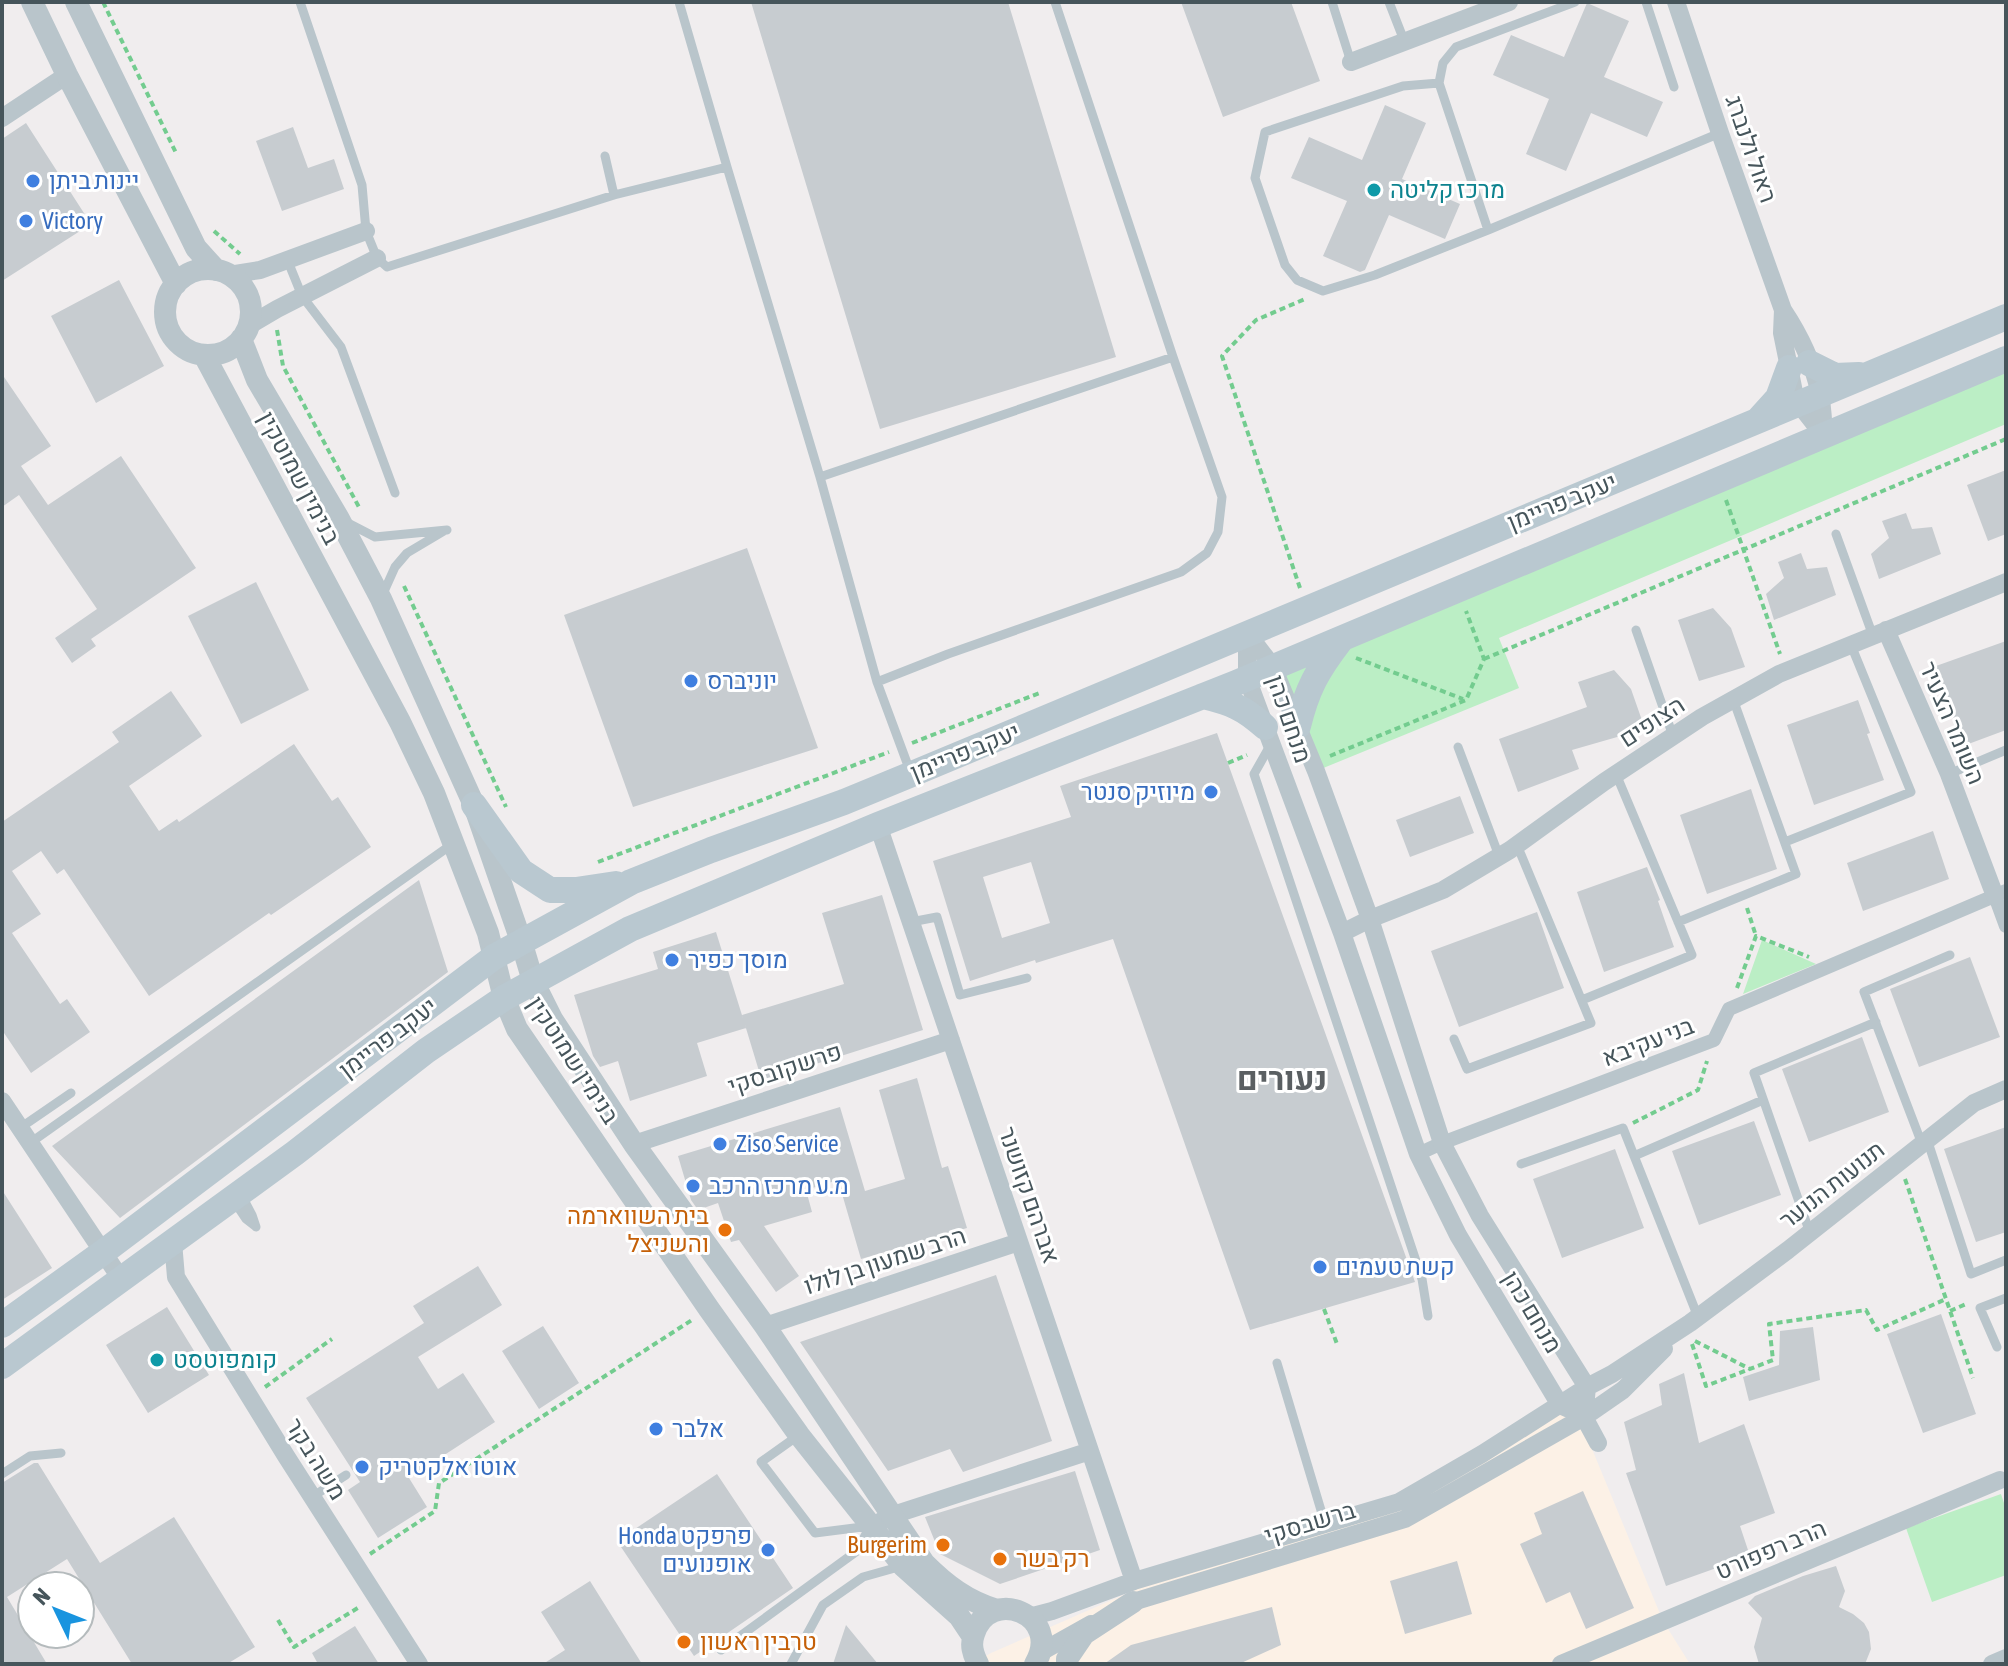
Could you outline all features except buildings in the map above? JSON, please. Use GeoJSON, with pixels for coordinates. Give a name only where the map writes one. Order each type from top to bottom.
{"type":"FeatureCollection","features":[{"type":"Feature","properties":{"kind":"main road","name":"יעקב פריימן"},"geometry":{"type":"LineString","coordinates":[[2,1325],[494,957],[631,882],[844,802],[2006,317]]}},
{"type":"Feature","properties":{"kind":"main road","name":"יעקב פריימן"},"geometry":{"type":"LineString","coordinates":[[2,1366],[295,1153],[426,1051],[504,998],[630,929],[878,825],[1273,667],[1349,648],[1719,480],[2006,359]]}},
{"type":"Feature","properties":{"kind":"main road"},"geometry":{"type":"LineString","coordinates":[[1757,421],[1778,398],[1799,365],[1835,376],[1866,375]]}},
{"type":"Feature","properties":{"kind":"main road"},"geometry":{"type":"LineString","coordinates":[[1298,726],[1312,683],[1349,648]]}},
{"type":"Feature","properties":{"kind":"main road"},"geometry":{"type":"LineString","coordinates":[[1203,696],[1236,705],[1252,715],[1268,736]]}},
{"type":"Feature","properties":{"kind":"main road"},"geometry":{"type":"LineString","coordinates":[[474,805],[521,871],[550,890],[576,890],[631,882]]}},
{"type":"Feature","properties":{"kind":"street"},"geometry":{"type":"LineString","coordinates":[[32,2],[176,284]]}},
{"type":"Feature","properties":{"kind":"street"},"geometry":{"type":"LineString","coordinates":[[76,2],[196,248],[241,285],[248,297],[251,312],[245,333]]}},
{"type":"Feature","properties":{"kind":"street"},"geometry":{"type":"LineString","coordinates":[[1351,62],[1509,2]]}},
{"type":"Feature","properties":{"kind":"street","name":"ראול ולנברג"},"geometry":{"type":"LineString","coordinates":[[1676,2],[1783,310],[1797,330],[1799,365],[1824,436]]}},
{"type":"Feature","properties":{"kind":"street"},"geometry":{"type":"LineString","coordinates":[[2,118],[67,75]]}},
{"type":"Feature","properties":{"kind":"street"},"geometry":{"type":"LineString","coordinates":[[366,231],[260,270],[201,270],[187,274],[168,295],[165,308],[170,334],[179,345],[191,352],[217,354],[230,349],[245,333],[277,309],[377,258]]}},
{"type":"Feature","properties":{"kind":"street","name":"בנימין שמוטקין"},"geometry":{"type":"LineString","coordinates":[[245,333],[257,380],[339,519],[381,599],[474,805],[533,981],[552,1019],[634,1144],[765,1326],[924,1563],[944,1583],[978,1605],[997,1610],[1014,1609],[1029,1617]]}},
{"type":"Feature","properties":{"kind":"street","name":"בנימין שמוטקין"},"geometry":{"type":"LineString","coordinates":[[204,355],[400,722],[434,793],[488,933],[504,998],[517,1029],[799,1435],[903,1566],[959,1616],[973,1637]]}},
{"type":"Feature","properties":{"kind":"street","name":"הצופים"},"geometry":{"type":"LineString","coordinates":[[1342,933],[1443,890],[1517,845],[1673,736],[1786,671],[2003,586]]}},
{"type":"Feature","properties":{"kind":"street","name":"מנחם כהן"},"geometry":{"type":"LineString","coordinates":[[1247,633],[1273,667],[1313,764],[1370,919],[1442,1143],[1480,1216],[1587,1387]]}},
{"type":"Feature","properties":{"kind":"street","name":"מנחם כהן"},"geometry":{"type":"LineString","coordinates":[[1247,633],[1247,678],[1342,933],[1418,1154],[1458,1235],[1560,1405]]}},
{"type":"Feature","properties":{"kind":"street","name":"השומר הצעיר"},"geometry":{"type":"LineString","coordinates":[[1880,633],[1949,774],[2001,894],[2006,926]]}},
{"type":"Feature","properties":{"kind":"street","name":"אברהם קזושנר"},"geometry":{"type":"LineString","coordinates":[[878,825],[1090,1451],[1134,1591]]}},
{"type":"Feature","properties":{"kind":"street"},"geometry":{"type":"LineString","coordinates":[[1729,1009],[2001,894]]}},
{"type":"Feature","properties":{"kind":"street","name":"בני עקיבא"},"geometry":{"type":"LineString","coordinates":[[1418,1154],[1714,1040],[1729,1009]]}},
{"type":"Feature","properties":{"kind":"street","name":"פרשקובסקי"},"geometry":{"type":"LineString","coordinates":[[634,1144],[951,1040]]}},
{"type":"Feature","properties":{"kind":"street","name":"תנועות הנוער"},"geometry":{"type":"LineString","coordinates":[[1560,1405],[1694,1320],[1974,1103],[2006,1089]]}},
{"type":"Feature","properties":{"kind":"street"},"geometry":{"type":"LineString","coordinates":[[2,1101],[121,1279]]}},
{"type":"Feature","properties":{"kind":"street","name":"משה בקר"},"geometry":{"type":"LineString","coordinates":[[173,1242],[176,1277],[419,1664]]}},
{"type":"Feature","properties":{"kind":"street","name":"הרב שמעון בן לולו"},"geometry":{"type":"LineString","coordinates":[[765,1326],[1019,1242]]}},
{"type":"Feature","properties":{"kind":"street"},"geometry":{"type":"LineString","coordinates":[[142,1264],[176,1277]]}},
{"type":"Feature","properties":{"kind":"street","name":"תנועות הנוער"},"geometry":{"type":"LineString","coordinates":[[1584,1417],[1623,1390],[1694,1320]]}},
{"type":"Feature","properties":{"kind":"street"},"geometry":{"type":"LineString","coordinates":[[1587,1387],[1584,1417],[1598,1443]]}},
{"type":"Feature","properties":{"kind":"street"},"geometry":{"type":"LineString","coordinates":[[1560,1405],[1584,1417]]}},
{"type":"Feature","properties":{"kind":"street","name":"ברשבסקי"},"geometry":{"type":"LineString","coordinates":[[1327,1533],[1399,1502],[1560,1405]]}},
{"type":"Feature","properties":{"kind":"street","name":"ברשבסקי"},"geometry":{"type":"LineString","coordinates":[[1029,1617],[1134,1591],[1327,1533],[1405,1519],[1584,1417]]}},
{"type":"Feature","properties":{"kind":"street"},"geometry":{"type":"LineString","coordinates":[[870,1526],[893,1515],[1090,1451]]}},
{"type":"Feature","properties":{"kind":"street","name":"הרב רפפורט"},"geometry":{"type":"LineString","coordinates":[[1561,1664],[2000,1480]]}},
{"type":"Feature","properties":{"kind":"street"},"geometry":{"type":"LineString","coordinates":[[1067,1664],[1067,1659],[1084,1634],[1134,1591]]}},
{"type":"Feature","properties":{"kind":"street","name":"ברשבסקי"},"geometry":{"type":"LineString","coordinates":[[1038,1658],[1134,1591]]}},
{"type":"Feature","properties":{"kind":"street"},"geometry":{"type":"LineString","coordinates":[[978,1664],[973,1651],[973,1637],[981,1620],[997,1610]]}},
{"type":"Feature","properties":{"kind":"street"},"geometry":{"type":"LineString","coordinates":[[1029,1617],[1039,1629],[1042,1645],[1038,1658]]}},
{"type":"Feature","properties":{"kind":"street"},"geometry":{"type":"LineString","coordinates":[[1992,1664],[2006,1658]]}},
{"type":"Feature","properties":{"kind":"lane"},"geometry":{"type":"LineString","coordinates":[[300,2],[362,185],[366,231],[377,258],[387,267],[614,195],[727,167]]}},
{"type":"Feature","properties":{"kind":"lane"},"geometry":{"type":"LineString","coordinates":[[679,2],[820,477],[877,682],[912,774]]}},
{"type":"Feature","properties":{"kind":"lane"},"geometry":{"type":"LineString","coordinates":[[877,682],[1181,572],[1207,553],[1218,532],[1222,497],[1055,2]]}},
{"type":"Feature","properties":{"kind":"lane"},"geometry":{"type":"LineString","coordinates":[[1332,2],[1351,62]]}},
{"type":"Feature","properties":{"kind":"lane"},"geometry":{"type":"LineString","coordinates":[[1389,2],[1405,43]]}},
{"type":"Feature","properties":{"kind":"lane"},"geometry":{"type":"LineString","coordinates":[[1488,230],[1439,83],[1443,63],[1456,47],[1575,2]]}},
{"type":"Feature","properties":{"kind":"lane"},"geometry":{"type":"LineString","coordinates":[[1646,2],[1674,87]]}},
{"type":"Feature","properties":{"kind":"lane"},"geometry":{"type":"LineString","coordinates":[[1439,83],[1403,86],[1265,132],[1255,178],[1285,265],[1297,280],[1323,291],[1375,275],[1720,133]]}},
{"type":"Feature","properties":{"kind":"lane"},"geometry":{"type":"LineString","coordinates":[[605,156],[614,195]]}},
{"type":"Feature","properties":{"kind":"lane"},"geometry":{"type":"LineString","coordinates":[[287,259],[302,296],[341,347],[395,493]]}},
{"type":"Feature","properties":{"kind":"lane"},"geometry":{"type":"LineString","coordinates":[[820,477],[1173,357]]}},
{"type":"Feature","properties":{"kind":"lane"},"geometry":{"type":"LineString","coordinates":[[339,519],[375,537],[447,530],[407,553],[395,567],[381,599]]}},
{"type":"Feature","properties":{"kind":"lane"},"geometry":{"type":"LineString","coordinates":[[1836,534],[1880,633]]}},
{"type":"Feature","properties":{"kind":"lane"},"geometry":{"type":"LineString","coordinates":[[1636,630],[1673,736]]}},
{"type":"Feature","properties":{"kind":"lane"},"geometry":{"type":"LineString","coordinates":[[1785,842],[1911,792],[1851,645]]}},
{"type":"Feature","properties":{"kind":"lane"},"geometry":{"type":"LineString","coordinates":[[1678,922],[1796,874],[1733,699]]}},
{"type":"Feature","properties":{"kind":"lane"},"geometry":{"type":"LineString","coordinates":[[1268,736],[1254,774],[1422,1279],[1428,1316]]}},
{"type":"Feature","properties":{"kind":"lane"},"geometry":{"type":"LineString","coordinates":[[1458,747],[1499,856]]}},
{"type":"Feature","properties":{"kind":"lane"},"geometry":{"type":"LineString","coordinates":[[1949,774],[2006,750]]}},
{"type":"Feature","properties":{"kind":"lane"},"geometry":{"type":"LineString","coordinates":[[1582,1000],[1692,955],[1616,774]]}},
{"type":"Feature","properties":{"kind":"lane"},"geometry":{"type":"LineString","coordinates":[[25,1136],[454,843]]}},
{"type":"Feature","properties":{"kind":"lane"},"geometry":{"type":"LineString","coordinates":[[1454,1039],[1467,1069],[1591,1023],[1517,845]]}},
{"type":"Feature","properties":{"kind":"lane"},"geometry":{"type":"LineString","coordinates":[[911,922],[937,917],[960,995],[1027,978]]}},
{"type":"Feature","properties":{"kind":"lane"},"geometry":{"type":"LineString","coordinates":[[1950,955],[1864,992],[1925,1142],[1971,1274],[2006,1260]]}},
{"type":"Feature","properties":{"kind":"lane"},"geometry":{"type":"LineString","coordinates":[[1810,1233],[1754,1073],[1876,1022]]}},
{"type":"Feature","properties":{"kind":"lane"},"geometry":{"type":"LineString","coordinates":[[25,1136],[71,1093]]}},
{"type":"Feature","properties":{"kind":"lane"},"geometry":{"type":"LineString","coordinates":[[1634,1156],[1763,1100]]}},
{"type":"Feature","properties":{"kind":"lane"},"geometry":{"type":"LineString","coordinates":[[1521,1164],[1623,1128],[1694,1320]]}},
{"type":"Feature","properties":{"kind":"lane"},"geometry":{"type":"LineString","coordinates":[[1997,1347],[1980,1308],[2006,1298]]}},
{"type":"Feature","properties":{"kind":"lane"},"geometry":{"type":"LineString","coordinates":[[1277,1363],[1327,1533]]}},
{"type":"Feature","properties":{"kind":"lane"},"geometry":{"type":"LineString","coordinates":[[799,1435],[761,1462],[815,1533],[870,1526]]}},
{"type":"Feature","properties":{"kind":"lane"},"geometry":{"type":"LineString","coordinates":[[2,1474],[30,1456],[61,1453]]}},
{"type":"Feature","properties":{"kind":"lane"},"geometry":{"type":"LineString","coordinates":[[312,1497],[346,1475]]}},
{"type":"Feature","properties":{"kind":"lane"},"geometry":{"type":"LineString","coordinates":[[721,1650],[857,1551],[870,1526]]}},
{"type":"Feature","properties":{"kind":"lane"},"geometry":{"type":"LineString","coordinates":[[791,1664],[823,1605],[863,1577],[903,1566]]}},
{"type":"Feature","properties":{"kind":"path"},"geometry":{"type":"LineString","coordinates":[[1301,590],[1222,356],[1256,320],[1323,291]]}},
{"type":"Feature","properties":{"kind":"path"},"geometry":{"type":"LineString","coordinates":[[1313,764],[1466,700],[1484,659],[2006,439]]}},
{"type":"Feature","properties":{"kind":"path"},"geometry":{"type":"LineString","coordinates":[[1719,480],[1786,671]]}},
{"type":"Feature","properties":{"kind":"path"},"geometry":{"type":"LineString","coordinates":[[1466,611],[1484,659]]}},
{"type":"Feature","properties":{"kind":"path"},"geometry":{"type":"LineString","coordinates":[[1349,648],[1466,700]]}},
{"type":"Feature","properties":{"kind":"path"},"geometry":{"type":"LineString","coordinates":[[1228,763],[1249,754]]}},
{"type":"Feature","properties":{"kind":"path"},"geometry":{"type":"LineString","coordinates":[[1729,1009],[1756,936],[1743,896]]}},
{"type":"Feature","properties":{"kind":"path"},"geometry":{"type":"LineString","coordinates":[[1756,936],[1830,966]]}},
{"type":"Feature","properties":{"kind":"path"},"geometry":{"type":"LineString","coordinates":[[1623,1128],[1698,1090],[1714,1040]]}},
{"type":"Feature","properties":{"kind":"path"},"geometry":{"type":"LineString","coordinates":[[1900,1162],[1973,1378]]}},
{"type":"Feature","properties":{"kind":"path"},"geometry":{"type":"LineString","coordinates":[[1750,1369],[1690,1338],[1706,1386],[1750,1369],[1773,1360],[1769,1324],[1866,1310],[1877,1330],[1946,1299]]}},
{"type":"Feature","properties":{"kind":"path"},"geometry":{"type":"LineString","coordinates":[[354,1564],[435,1511],[439,1483],[709,1309]]}},
{"type":"Feature","properties":{"kind":"path"},"geometry":{"type":"LineString","coordinates":[[1324,1309],[1337,1344]]}},
{"type":"Feature","properties":{"kind":"path"},"geometry":{"type":"LineString","coordinates":[[255,1407],[267,1401],[261,1390],[332,1339]]}},
{"type":"Feature","properties":{"kind":"path"},"geometry":{"type":"LineString","coordinates":[[278,1620],[294,1647],[376,1597]]}},
{"type":"Feature","properties":{"kind":"shaded area"},"geometry":{"type":"Polygon","coordinates":[[[1571,1398],[1663,1621],[1690,1664],[971,1664],[1137,1589],[1399,1502],[1571,1398]]]}},
{"type":"Feature","properties":{"kind":"green space"},"geometry":{"type":"Polygon","coordinates":[[[2006,359],[2006,424],[1499,638],[1519,688],[1316,771],[1273,667],[2006,359]]]}},
{"type":"Feature","properties":{"kind":"green space"},"geometry":{"type":"Polygon","coordinates":[[[1762,940],[1816,964],[1743,994],[1762,940]]]}},
{"type":"Feature","properties":{"kind":"green space"},"geometry":{"type":"Polygon","coordinates":[[[2001,1494],[2006,1509],[2006,1575],[1932,1602],[1906,1528],[2001,1494]]]}},
{"type":"Feature","properties":{"kind":"place","name":"יינות ביתן"},"geometry":{"type":"Point","coordinates":[33,181]}},
{"type":"Feature","properties":{"kind":"place","name":"מרכז קליטה"},"geometry":{"type":"Point","coordinates":[1374,190]}},
{"type":"Feature","properties":{"kind":"place","name":"Victory"},"geometry":{"type":"Point","coordinates":[26,221]}},
{"type":"Feature","properties":{"kind":"place","name":"יוניברס"},"geometry":{"type":"Point","coordinates":[691,681]}},
{"type":"Feature","properties":{"kind":"place","name":"מיוזיק סנטר"},"geometry":{"type":"Point","coordinates":[1211,792]}},
{"type":"Feature","properties":{"kind":"place","name":"מוסך כפיר"},"geometry":{"type":"Point","coordinates":[672,960]}},
{"type":"Feature","properties":{"kind":"place","name":"Ziso Service"},"geometry":{"type":"Point","coordinates":[720,1144]}},
{"type":"Feature","properties":{"kind":"place","name":"מ.ע מרכז הרכב"},"geometry":{"type":"Point","coordinates":[693,1186]}},
{"type":"Feature","properties":{"kind":"place","name":"בית השווארמה והשניצל"},"geometry":{"type":"Point","coordinates":[725,1230]}},
{"type":"Feature","properties":{"kind":"place","name":"קשת טעמים"},"geometry":{"type":"Point","coordinates":[1320,1267]}},
{"type":"Feature","properties":{"kind":"place","name":"קומפוטסט"},"geometry":{"type":"Point","coordinates":[157,1360]}},
{"type":"Feature","properties":{"kind":"place","name":"אלבר"},"geometry":{"type":"Point","coordinates":[656,1429]}},
{"type":"Feature","properties":{"kind":"place","name":"אוטו אלקטריק"},"geometry":{"type":"Point","coordinates":[362,1467]}},
{"type":"Feature","properties":{"kind":"place","name":"Burgerim"},"geometry":{"type":"Point","coordinates":[943,1545]}},
{"type":"Feature","properties":{"kind":"place","name":"Honda פרפקט אופנועים"},"geometry":{"type":"Point","coordinates":[768,1550]}},
{"type":"Feature","properties":{"kind":"place","name":"רק בשר"},"geometry":{"type":"Point","coordinates":[1000,1559]}},
{"type":"Feature","properties":{"kind":"place","name":"טרבין ראשון"},"geometry":{"type":"Point","coordinates":[684,1642]}},
{"type":"Feature","properties":{"kind":"district","name":"נעורים"},"geometry":{"type":"Point","coordinates":[1282,1079]}}]}
